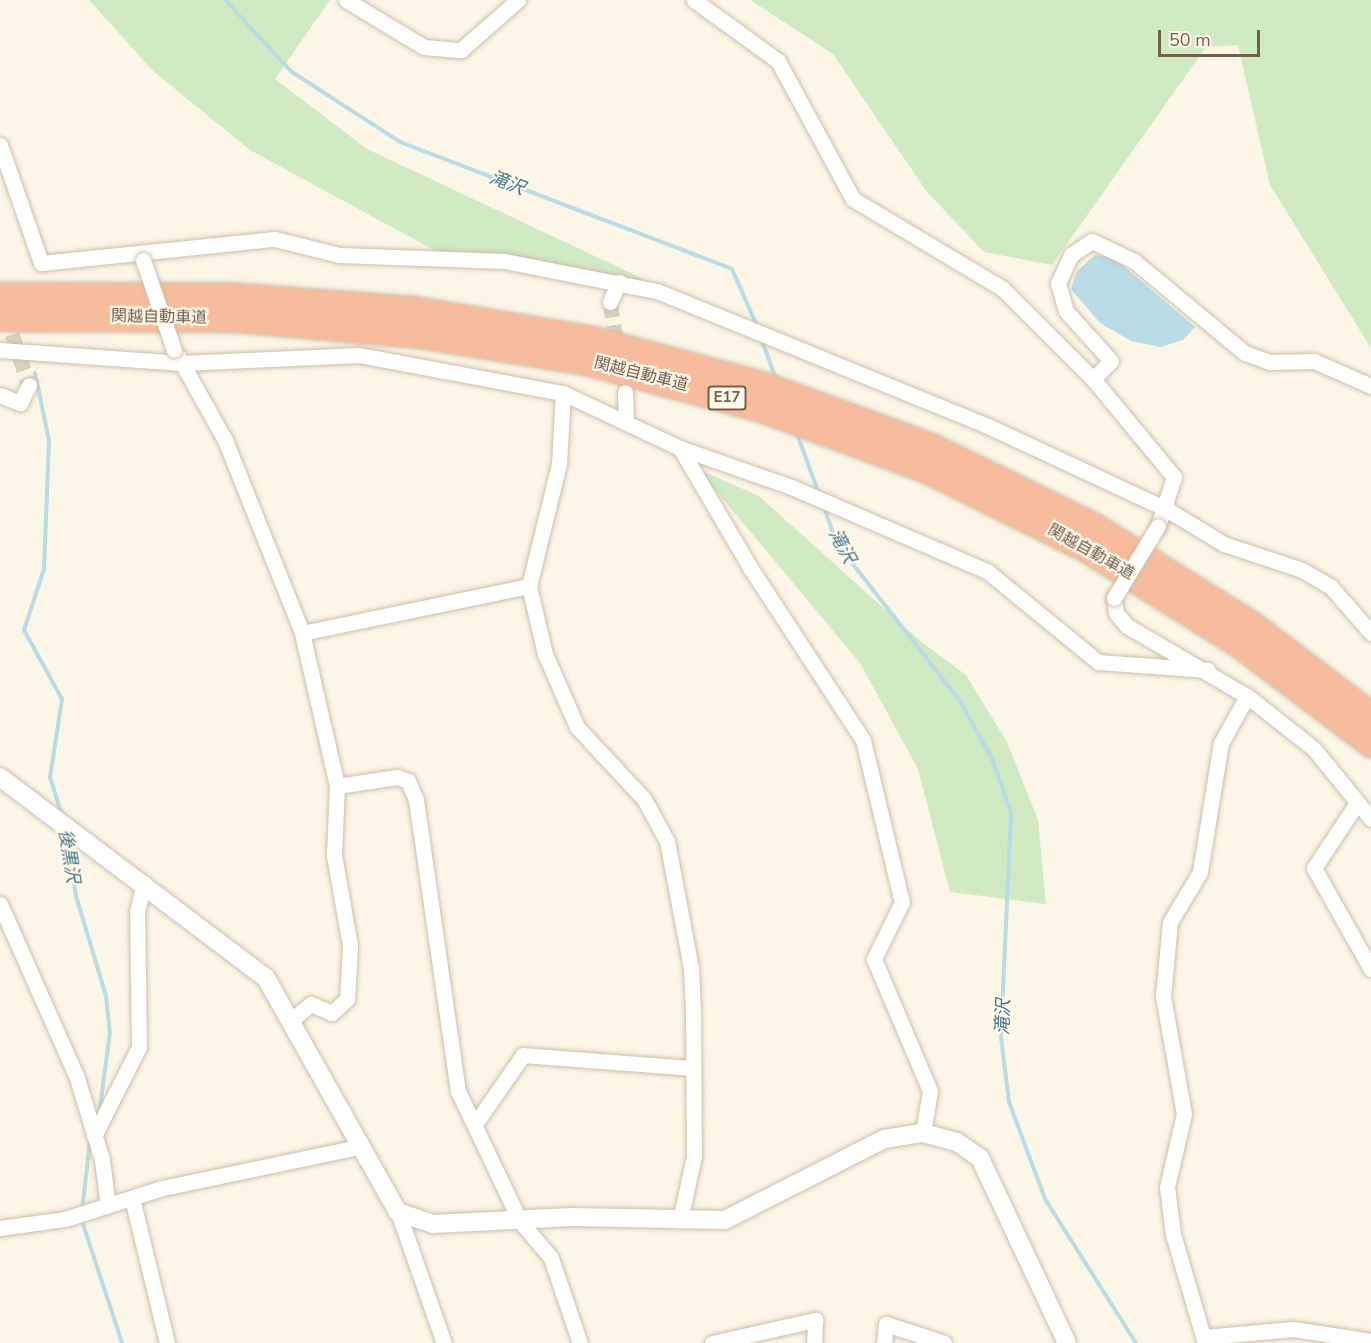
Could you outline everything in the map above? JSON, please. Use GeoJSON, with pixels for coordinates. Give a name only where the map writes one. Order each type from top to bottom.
{"type":"FeatureCollection","features":[{"type":"Feature","properties":{"kind":"highway","name":"関越自動車道"},"geometry":{"type":"LineString","coordinates":[[0,296],[235,297],[413,310],[593,340],[764,386],[933,447],[1094,527],[1251,624],[1371,716]]}},
{"type":"Feature","properties":{"kind":"highway","name":"関越自動車道"},"geometry":{"type":"LineString","coordinates":[[0,317],[238,318],[420,334],[587,361],[762,408],[925,468],[1085,547],[1240,644],[1371,743]]}},
{"type":"Feature","properties":{"kind":"street"},"geometry":{"type":"LineString","coordinates":[[346,0],[424,47],[461,50],[518,0]]}},
{"type":"Feature","properties":{"kind":"street"},"geometry":{"type":"LineString","coordinates":[[694,0],[778,61],[853,199],[1002,288],[1093,379],[1174,477],[1168,510],[1114,598],[1116,613],[1127,626],[1208,670],[1246,696],[1314,749],[1371,819]]}},
{"type":"Feature","properties":{"kind":"street"},"geometry":{"type":"LineString","coordinates":[[0,145],[41,263],[275,239],[339,255],[505,261],[619,282],[739,321],[1030,444],[1168,510],[1224,544],[1302,570],[1331,587],[1371,633]]}},
{"type":"Feature","properties":{"kind":"street"},"geometry":{"type":"LineString","coordinates":[[1093,379],[1111,361],[1066,311],[1058,282],[1071,255],[1092,241],[1134,261],[1245,353],[1270,362],[1314,361],[1371,386]]}},
{"type":"Feature","properties":{"kind":"street"},"geometry":{"type":"LineString","coordinates":[[142,254],[178,356],[225,440],[302,633],[337,786],[334,855],[350,946],[347,999],[332,1013],[311,1004],[291,1020]]}},
{"type":"Feature","properties":{"kind":"street"},"geometry":{"type":"LineString","coordinates":[[610,302],[619,282]]}},
{"type":"Feature","properties":{"kind":"street"},"geometry":{"type":"LineString","coordinates":[[0,350],[178,356],[359,355],[563,393],[627,418],[680,448],[794,488],[987,571],[1098,662],[1208,670]]}},
{"type":"Feature","properties":{"kind":"street"},"geometry":{"type":"LineString","coordinates":[[0,394],[20,403],[29,385]]}},
{"type":"Feature","properties":{"kind":"street"},"geometry":{"type":"LineString","coordinates":[[625,392],[627,418]]}},
{"type":"Feature","properties":{"kind":"street"},"geometry":{"type":"LineString","coordinates":[[563,393],[560,465],[529,586],[545,654],[577,727],[644,799],[667,841],[691,968],[694,1156],[680,1220]]}},
{"type":"Feature","properties":{"kind":"street"},"geometry":{"type":"LineString","coordinates":[[680,448],[750,569],[863,740],[902,902],[874,958],[930,1091],[923,1133]]}},
{"type":"Feature","properties":{"kind":"street"},"geometry":{"type":"LineString","coordinates":[[302,633],[529,586]]}},
{"type":"Feature","properties":{"kind":"street"},"geometry":{"type":"LineString","coordinates":[[1246,696],[1221,743],[1200,872],[1170,922],[1163,996],[1184,1114],[1167,1188],[1173,1234],[1205,1340],[1293,1329],[1371,1341]]}},
{"type":"Feature","properties":{"kind":"street"},"geometry":{"type":"LineString","coordinates":[[0,777],[144,883],[266,978],[359,1147],[398,1212],[444,1343]]}},
{"type":"Feature","properties":{"kind":"street"},"geometry":{"type":"LineString","coordinates":[[337,786],[398,777],[408,781],[416,800],[450,1056],[458,1091],[520,1221],[551,1258],[580,1343]]}},
{"type":"Feature","properties":{"kind":"street"},"geometry":{"type":"LineString","coordinates":[[1356,803],[1314,868],[1371,969]]}},
{"type":"Feature","properties":{"kind":"street"},"geometry":{"type":"LineString","coordinates":[[94,1136],[139,1047],[137,911],[144,883]]}},
{"type":"Feature","properties":{"kind":"street"},"geometry":{"type":"LineString","coordinates":[[0,904],[77,1078],[94,1136],[108,1206]]}},
{"type":"Feature","properties":{"kind":"street"},"geometry":{"type":"LineString","coordinates":[[475,1124],[523,1055],[693,1068]]}},
{"type":"Feature","properties":{"kind":"street"},"geometry":{"type":"LineString","coordinates":[[398,1212],[433,1224],[680,1220],[739,1215],[884,1139],[923,1133],[957,1142],[980,1158],[1067,1343]]}},
{"type":"Feature","properties":{"kind":"street"},"geometry":{"type":"LineString","coordinates":[[0,1228],[30,1227],[132,1198],[359,1147]]}},
{"type":"Feature","properties":{"kind":"street"},"geometry":{"type":"LineString","coordinates":[[132,1198],[167,1343]]}},
{"type":"Feature","properties":{"kind":"street"},"geometry":{"type":"LineString","coordinates":[[712,1343],[815,1320],[814,1343]]}},
{"type":"Feature","properties":{"kind":"street"},"geometry":{"type":"LineString","coordinates":[[884,1343],[886,1324],[944,1343]]}},
{"type":"Feature","properties":{"kind":"green space"},"geometry":{"type":"Polygon","coordinates":[[[89,0],[330,0],[275,79],[367,149],[652,283],[445,256],[250,150],[153,71],[89,0]]]}},
{"type":"Feature","properties":{"kind":"green space"},"geometry":{"type":"Polygon","coordinates":[[[750,0],[1371,0],[1371,348],[1270,185],[1238,45],[1206,47],[1052,265],[984,252],[927,192],[833,54],[750,0]]]}},
{"type":"Feature","properties":{"kind":"green space"},"geometry":{"type":"Polygon","coordinates":[[[698,469],[759,496],[919,640],[966,675],[1007,742],[1038,820],[1046,904],[950,892],[918,769],[860,663],[698,469]]]}},
{"type":"Feature","properties":{"kind":"water"},"geometry":{"type":"Polygon","coordinates":[[[1095,255],[1113,257],[1195,327],[1183,340],[1160,347],[1131,341],[1100,323],[1071,289],[1077,271],[1095,255]]]}},
{"type":"Feature","properties":{"kind":"waterway","name":"滝沢"},"geometry":{"type":"LineString","coordinates":[[225,0],[292,72],[400,142],[732,269],[757,326]]}},
{"type":"Feature","properties":{"kind":"waterway","name":"滝沢"},"geometry":{"type":"LineString","coordinates":[[761,338],[776,379]]}},
{"type":"Feature","properties":{"kind":"waterway","name":"後黒沢"},"geometry":{"type":"LineString","coordinates":[[35,373],[49,440],[44,569],[24,630],[62,699],[50,777],[62,816]]}},
{"type":"Feature","properties":{"kind":"waterway","name":"滝沢"},"geometry":{"type":"LineString","coordinates":[[796,431],[819,494]]}},
{"type":"Feature","properties":{"kind":"waterway","name":"滝沢"},"geometry":{"type":"LineString","coordinates":[[824,507],[837,544],[960,701],[992,759],[1011,813],[1001,1037],[1009,1102],[1045,1199],[1136,1343]]}},
{"type":"Feature","properties":{"kind":"waterway","name":"後黒沢"},"geometry":{"type":"LineString","coordinates":[[66,835],[76,896],[106,996],[110,1032],[100,1108]]}},
{"type":"Feature","properties":{"kind":"waterway","name":"後黒沢"},"geometry":{"type":"LineString","coordinates":[[82,1211],[90,1141]]}},
{"type":"Feature","properties":{"kind":"waterway","name":"後黒沢"},"geometry":{"type":"LineString","coordinates":[[81,1218],[122,1343]]}},
{"type":"Feature","properties":{"kind":"tunnel"},"geometry":{"type":"LineString","coordinates":[[610,302],[618,350]]}},
{"type":"Feature","properties":{"kind":"tunnel"},"geometry":{"type":"LineString","coordinates":[[5,312],[29,385]]}}]}
